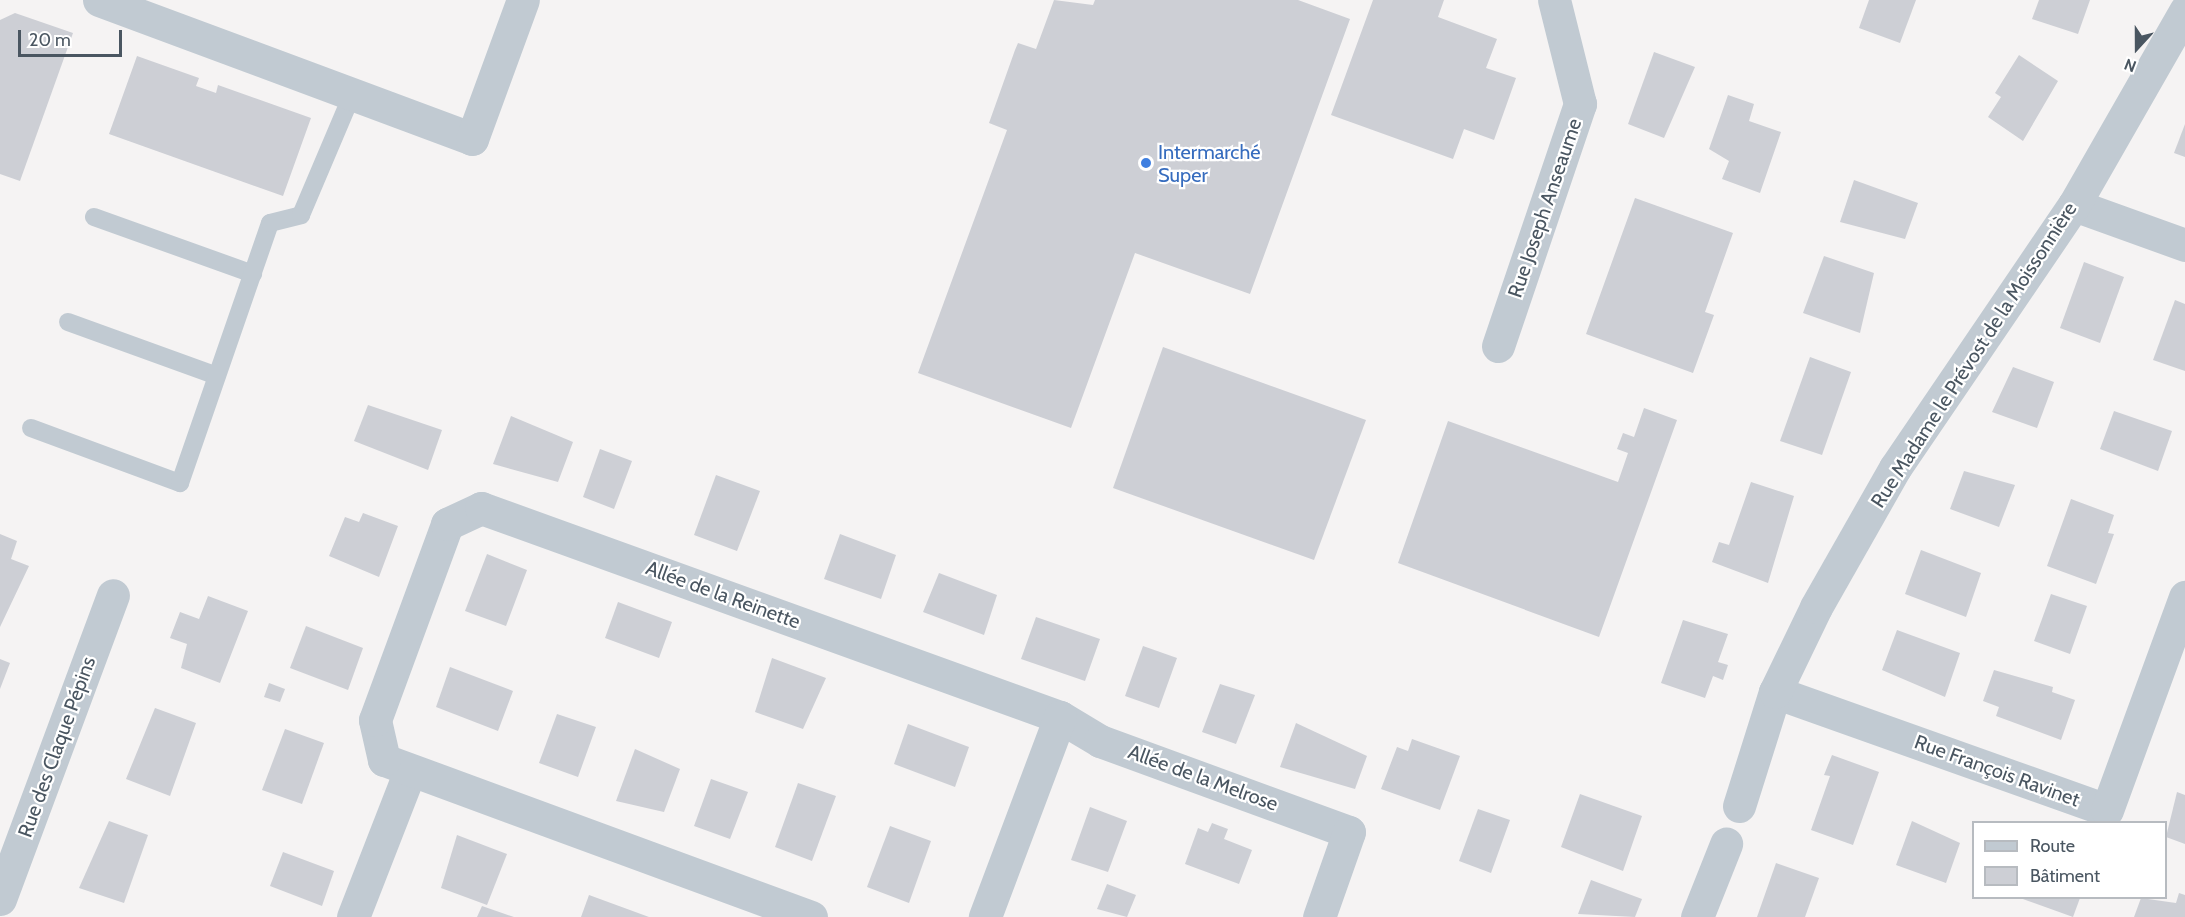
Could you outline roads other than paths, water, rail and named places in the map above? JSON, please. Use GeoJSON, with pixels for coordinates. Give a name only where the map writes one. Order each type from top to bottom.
{"type":"FeatureCollection","features":[{"type":"Feature","properties":{"kind":"street"},"geometry":{"type":"LineString","coordinates":[[99,0],[472,139],[523,0]]}},
{"type":"Feature","properties":{"kind":"street","name":"Rue Joseph Anseaume"},"geometry":{"type":"LineString","coordinates":[[1498,346],[1580,104],[1554,0]]}},
{"type":"Feature","properties":{"kind":"street","name":"Rue Madame le Prévost de la Moissonnière"},"geometry":{"type":"LineString","coordinates":[[1739,806],[1775,692],[1895,468],[2074,205],[2185,11]]}},
{"type":"Feature","properties":{"kind":"street"},"geometry":{"type":"LineString","coordinates":[[2074,205],[2185,245]]}},
{"type":"Feature","properties":{"kind":"street","name":"Allée de la Reinette"},"geometry":{"type":"LineString","coordinates":[[811,917],[409,773],[384,760],[375,720],[447,524],[481,508],[1060,717]]}},
{"type":"Feature","properties":{"kind":"street","name":"Rue des Claque Pépins"},"geometry":{"type":"LineString","coordinates":[[0,899],[113,595]]}},
{"type":"Feature","properties":{"kind":"street","name":"Rue François Ravinet"},"geometry":{"type":"LineString","coordinates":[[1775,692],[2107,810],[2185,597]]}},
{"type":"Feature","properties":{"kind":"street"},"geometry":{"type":"LineString","coordinates":[[985,917],[1060,717]]}},
{"type":"Feature","properties":{"kind":"street","name":"Allée de la Melrose"},"geometry":{"type":"LineString","coordinates":[[1060,717],[1100,741],[1349,832],[1319,917]]}},
{"type":"Feature","properties":{"kind":"street"},"geometry":{"type":"LineString","coordinates":[[353,917],[409,773]]}},
{"type":"Feature","properties":{"kind":"street"},"geometry":{"type":"LineString","coordinates":[[1697,917],[1726,844]]}},
{"type":"Feature","properties":{"kind":"lane"},"geometry":{"type":"LineString","coordinates":[[31,429],[180,483],[270,223],[302,215],[352,95]]}},
{"type":"Feature","properties":{"kind":"lane"},"geometry":{"type":"LineString","coordinates":[[94,217],[253,274]]}},
{"type":"Feature","properties":{"kind":"lane"},"geometry":{"type":"LineString","coordinates":[[68,322],[216,376]]}},
{"type":"Feature","properties":{"kind":"place","name":"Intermarché Super"},"geometry":{"type":"Point","coordinates":[1146,163]}}]}
